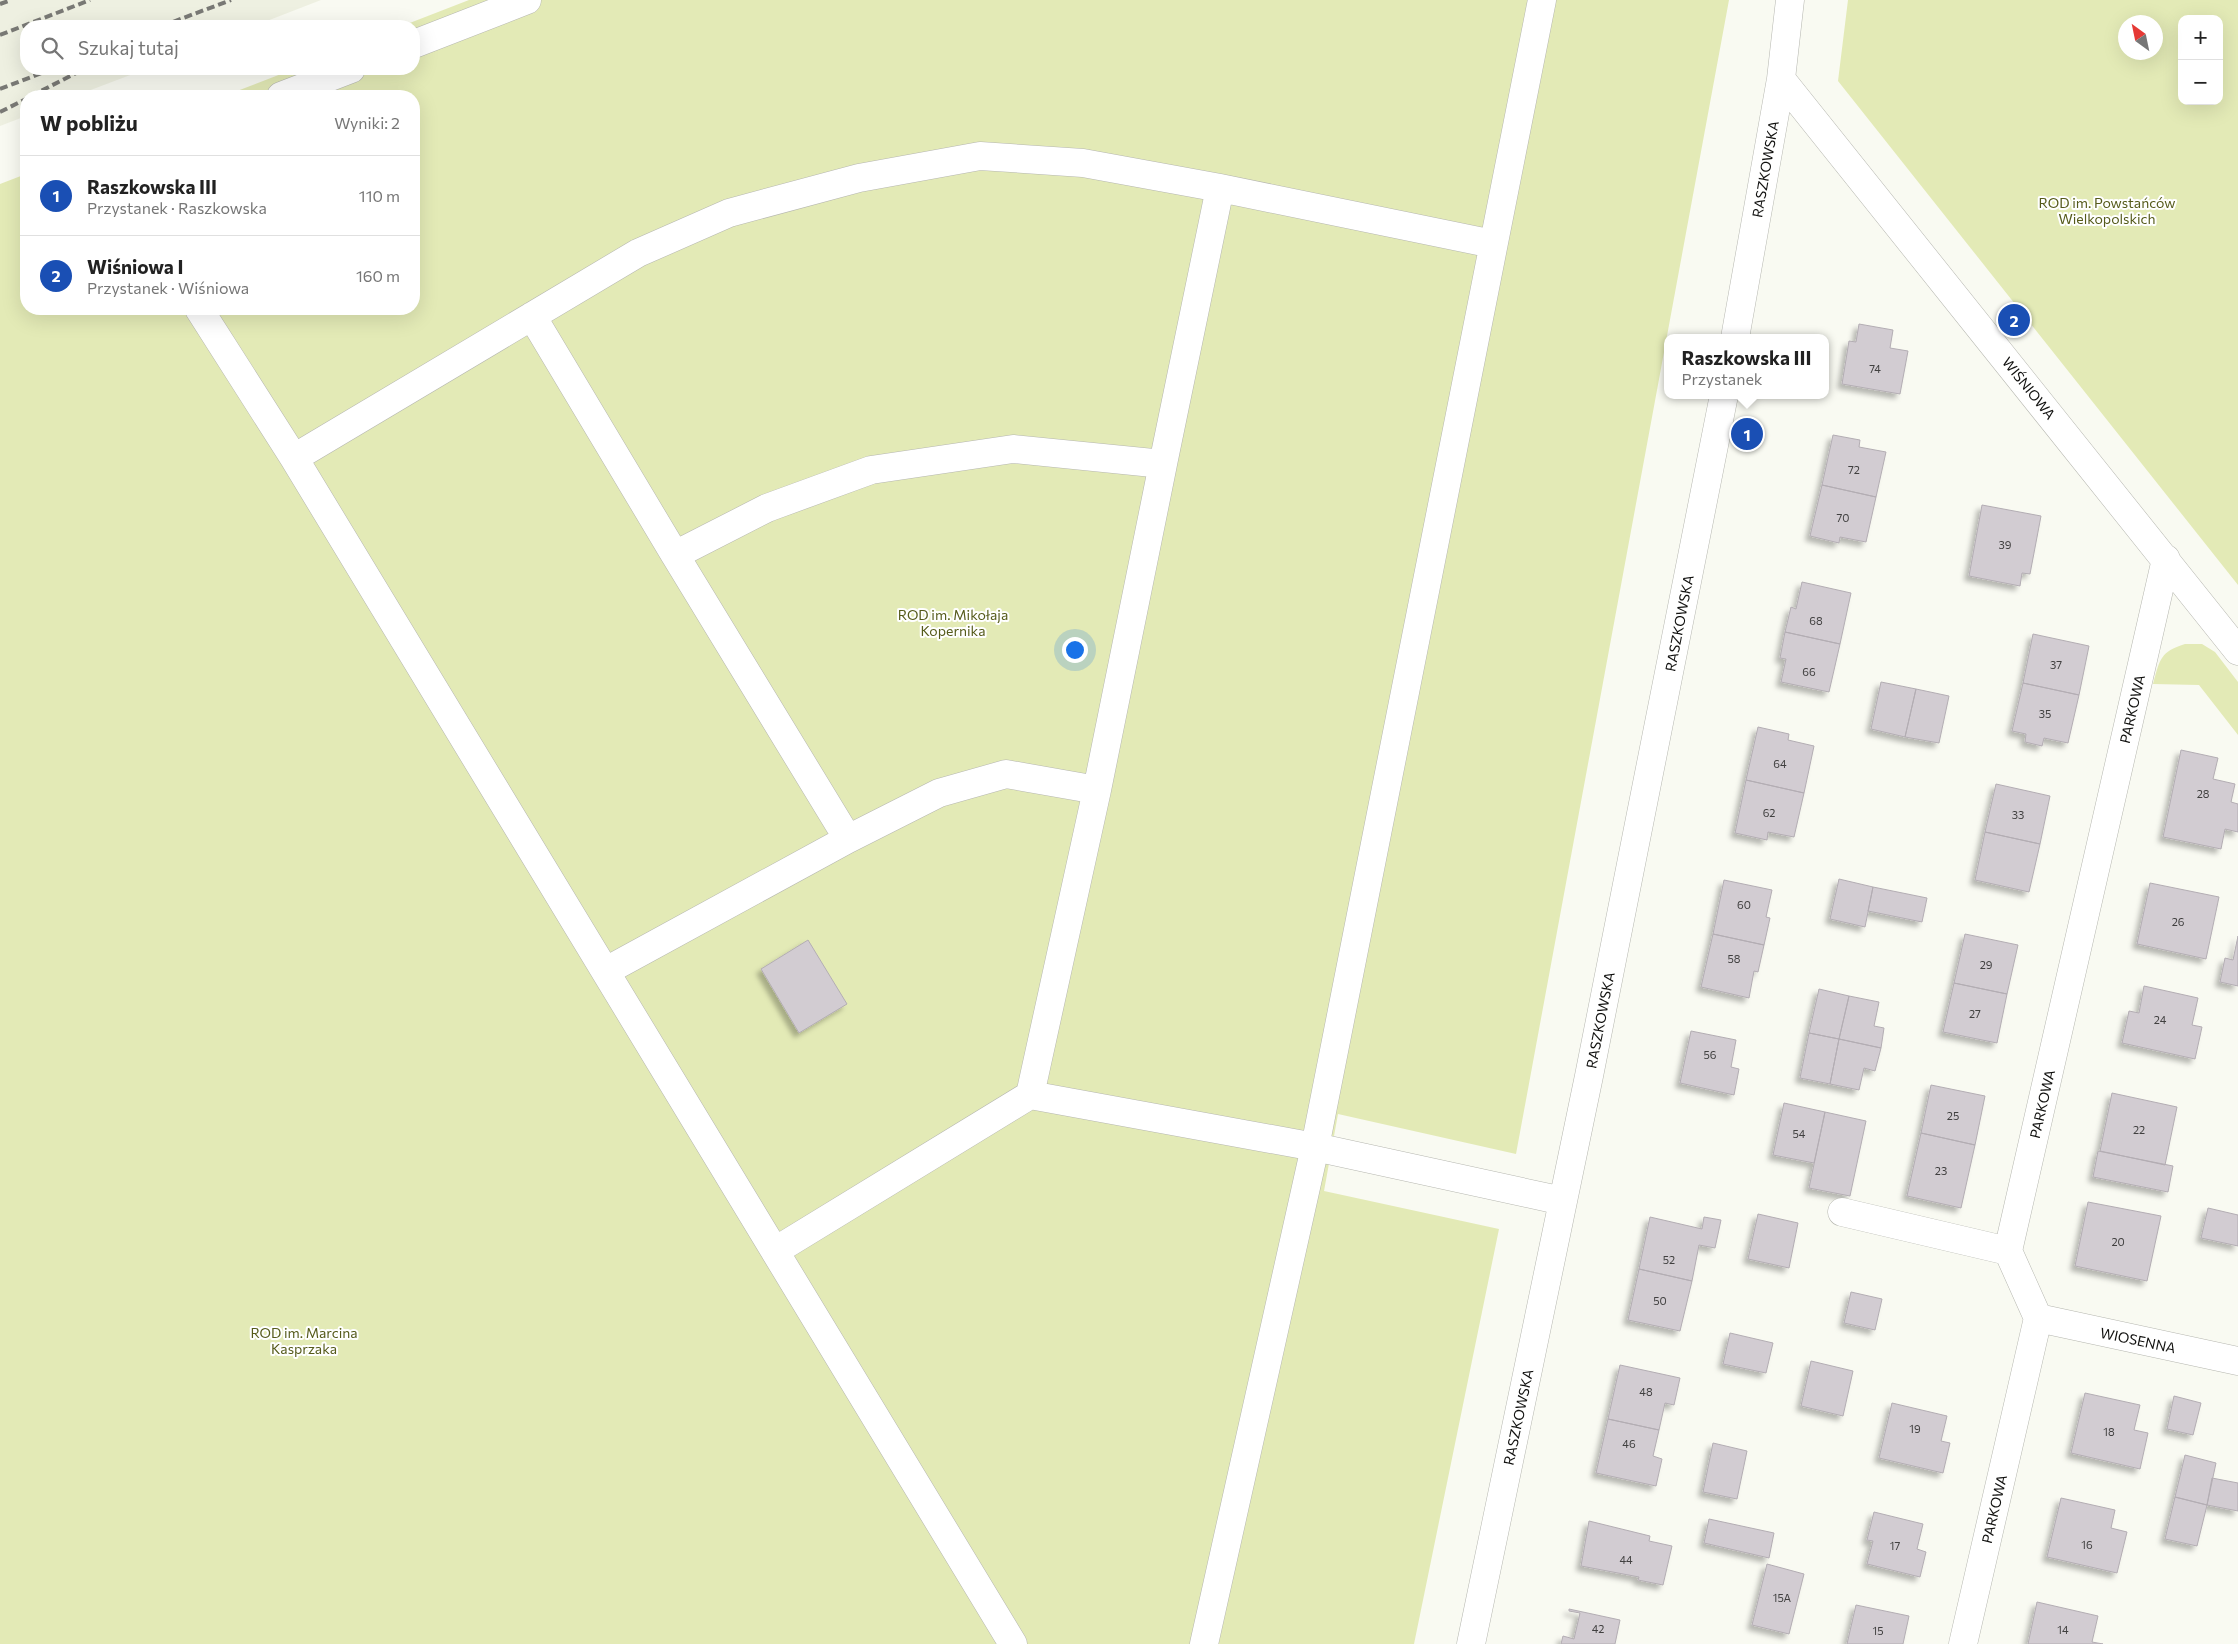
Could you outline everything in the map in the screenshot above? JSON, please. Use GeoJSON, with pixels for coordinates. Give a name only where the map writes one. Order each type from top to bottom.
{"type":"FeatureCollection","features":[{"type":"Feature","properties":{"kind":"street"},"geometry":{"type":"LineString","coordinates":[[420,42],[527,0]]}},
{"type":"Feature","properties":{"kind":"street"},"geometry":{"type":"LineString","coordinates":[[1204,1644],[1315,1147],[1542,0]]}},
{"type":"Feature","properties":{"kind":"street","name":"RASZKOWSKA"},"geometry":{"type":"LineString","coordinates":[[1736,334],[1781,78],[1790,0]]}},
{"type":"Feature","properties":{"kind":"street"},"geometry":{"type":"LineString","coordinates":[[297,90],[335,75]]}},
{"type":"Feature","properties":{"kind":"street","name":"WIŚNIOWA"},"geometry":{"type":"LineString","coordinates":[[1781,78],[2238,651]]}},
{"type":"Feature","properties":{"kind":"street"},"geometry":{"type":"LineString","coordinates":[[294,458],[638,253],[729,213],[858,178],[980,156],[1083,163],[1220,188],[1493,244]]}},
{"type":"Feature","properties":{"kind":"street"},"geometry":{"type":"LineString","coordinates":[[1030,1096],[1098,790],[1220,188]]}},
{"type":"Feature","properties":{"kind":"street"},"geometry":{"type":"LineString","coordinates":[[203,315],[294,458],[1014,1644]]}},
{"type":"Feature","properties":{"kind":"street"},"geometry":{"type":"LineString","coordinates":[[532,316],[848,839]]}},
{"type":"Feature","properties":{"kind":"street","name":"RASZKOWSKA"},"geometry":{"type":"LineString","coordinates":[[1472,1644],[1563,1201],[1723,399]]}},
{"type":"Feature","properties":{"kind":"street"},"geometry":{"type":"LineString","coordinates":[[675,555],[767,508],[871,470],[1013,449],[1163,464]]}},
{"type":"Feature","properties":{"kind":"street","name":"PARKOWA"},"geometry":{"type":"LineString","coordinates":[[2008,1251],[2166,559]]}},
{"type":"Feature","properties":{"kind":"street"},"geometry":{"type":"LineString","coordinates":[[606,971],[848,839],[939,793],[1006,774],[1098,790]]}},
{"type":"Feature","properties":{"kind":"street"},"geometry":{"type":"LineString","coordinates":[[775,1251],[1030,1096],[1315,1147],[1563,1201]]}},
{"type":"Feature","properties":{"kind":"street"},"geometry":{"type":"LineString","coordinates":[[1842,1212],[2008,1251],[2038,1318]]}},
{"type":"Feature","properties":{"kind":"street","name":"PARKOWA"},"geometry":{"type":"LineString","coordinates":[[1963,1644],[2038,1318]]}},
{"type":"Feature","properties":{"kind":"street","name":"WIOSENNA"},"geometry":{"type":"LineString","coordinates":[[2038,1318],[2238,1361]]}},
{"type":"Feature","properties":{"kind":"shaded area"},"geometry":{"type":"Polygon","coordinates":[[[0,0],[321,0],[269,20],[20,20],[20,75],[130,75],[91,90],[20,90],[20,118],[0,126],[0,0]]]}},
{"type":"Feature","properties":{"kind":"green space","name":"ROD im. Mikołaja Kopernika"},"geometry":{"type":"Polygon","coordinates":[[[469,0],[1729,0],[1667,334],[1664,334],[1664,352],[1516,1154],[1338,1114],[1324,1191],[1499,1229],[1414,1644],[0,1644],[0,184],[20,176],[20,315],[420,315],[420,90],[240,90],[278,75],[420,75],[420,20],[417,20],[469,0]]]}},
{"type":"Feature","properties":{"kind":"green space","name":"ROD im. Powstańców Wielkopolskich"},"geometry":{"type":"Polygon","coordinates":[[[1848,0],[2238,0],[2238,585],[1838,81],[1848,0]]]}},
{"type":"Feature","properties":{"kind":"green space"},"geometry":{"type":"Polygon","coordinates":[[[2185,644],[2202,644],[2215,652],[2238,682],[2238,735],[2199,685],[2153,684],[2162,658],[2170,650],[2185,644]]]}},
{"type":"Feature","properties":{"kind":"building"},"geometry":{"type":"Polygon","coordinates":[[[1859,324],[1893,330],[1890,348],[1908,351],[1900,394],[1842,384],[1849,341],[1856,342],[1859,324]]]}},
{"type":"Feature","properties":{"kind":"building"},"geometry":{"type":"Polygon","coordinates":[[[1833,435],[1860,440],[1859,447],[1886,452],[1876,497],[1822,485],[1833,435]]]}},
{"type":"Feature","properties":{"kind":"building"},"geometry":{"type":"Polygon","coordinates":[[[1822,485],[1876,497],[1866,542],[1840,537],[1839,543],[1810,536],[1822,485]]]}},
{"type":"Feature","properties":{"kind":"building"},"geometry":{"type":"Polygon","coordinates":[[[1982,505],[2041,516],[2030,574],[2022,573],[2020,586],[1969,576],[1982,505]]]}},
{"type":"Feature","properties":{"kind":"building"},"geometry":{"type":"Polygon","coordinates":[[[1802,582],[1851,593],[1840,644],[1785,632],[1791,607],[1796,609],[1802,582]]]}},
{"type":"Feature","properties":{"kind":"building"},"geometry":{"type":"Polygon","coordinates":[[[1785,632],[1840,644],[1829,692],[1781,682],[1786,659],[1780,658],[1785,632]]]}},
{"type":"Feature","properties":{"kind":"building"},"geometry":{"type":"Polygon","coordinates":[[[2033,634],[2089,646],[2079,695],[2023,683],[2033,634]]]}},
{"type":"Feature","properties":{"kind":"building"},"geometry":{"type":"Polygon","coordinates":[[[1881,682],[1916,689],[1905,737],[1871,729],[1881,682]]]}},
{"type":"Feature","properties":{"kind":"building"},"geometry":{"type":"Polygon","coordinates":[[[2023,683],[2079,695],[2068,743],[2044,738],[2042,746],[2025,742],[2026,734],[2012,731],[2023,683]]]}},
{"type":"Feature","properties":{"kind":"building"},"geometry":{"type":"Polygon","coordinates":[[[1916,689],[1949,696],[1939,743],[1905,737],[1916,689]]]}},
{"type":"Feature","properties":{"kind":"building"},"geometry":{"type":"Polygon","coordinates":[[[1758,727],[1789,734],[1788,740],[1814,746],[1804,793],[1746,780],[1758,727]]]}},
{"type":"Feature","properties":{"kind":"building"},"geometry":{"type":"Polygon","coordinates":[[[2181,750],[2218,758],[2213,779],[2235,784],[2231,802],[2238,804],[2238,832],[2225,829],[2221,849],[2163,837],[2181,750]]]}},
{"type":"Feature","properties":{"kind":"building"},"geometry":{"type":"Polygon","coordinates":[[[1746,780],[1804,793],[1794,837],[1768,832],[1767,840],[1735,833],[1746,780]]]}},
{"type":"Feature","properties":{"kind":"building"},"geometry":{"type":"Polygon","coordinates":[[[1996,784],[2050,796],[2040,844],[1985,832],[1996,784]]]}},
{"type":"Feature","properties":{"kind":"building"},"geometry":{"type":"Polygon","coordinates":[[[1985,832],[2040,844],[2029,892],[1975,880],[1985,832]]]}},
{"type":"Feature","properties":{"kind":"building"},"geometry":{"type":"Polygon","coordinates":[[[1839,879],[1873,887],[1865,927],[1830,919],[1839,879]]]}},
{"type":"Feature","properties":{"kind":"building"},"geometry":{"type":"Polygon","coordinates":[[[1724,880],[1772,890],[1766,917],[1770,918],[1764,945],[1713,934],[1724,880]]]}},
{"type":"Feature","properties":{"kind":"building"},"geometry":{"type":"Polygon","coordinates":[[[2150,883],[2219,897],[2206,959],[2137,944],[2150,883]]]}},
{"type":"Feature","properties":{"kind":"building"},"geometry":{"type":"Polygon","coordinates":[[[1873,887],[1927,898],[1922,922],[1868,911],[1873,887]]]}},
{"type":"Feature","properties":{"kind":"building"},"geometry":{"type":"Polygon","coordinates":[[[1713,934],[1764,945],[1758,972],[1754,971],[1749,998],[1701,987],[1713,934]]]}},
{"type":"Feature","properties":{"kind":"building"},"geometry":{"type":"Polygon","coordinates":[[[1965,934],[2018,945],[2007,994],[1954,983],[1965,934]]]}},
{"type":"Feature","properties":{"kind":"building"},"geometry":{"type":"Polygon","coordinates":[[[2238,936],[2238,986],[2220,982],[2225,958],[2233,960],[2238,936]]]}},
{"type":"Feature","properties":{"kind":"building"},"geometry":{"type":"Polygon","coordinates":[[[808,940],[847,1004],[799,1033],[761,969],[808,940]]]}},
{"type":"Feature","properties":{"kind":"building"},"geometry":{"type":"Polygon","coordinates":[[[1954,983],[2007,994],[1997,1043],[1943,1032],[1954,983]]]}},
{"type":"Feature","properties":{"kind":"building"},"geometry":{"type":"Polygon","coordinates":[[[2144,986],[2198,998],[2192,1025],[2202,1027],[2195,1059],[2122,1043],[2129,1011],[2139,1013],[2144,986]]]}},
{"type":"Feature","properties":{"kind":"building"},"geometry":{"type":"Polygon","coordinates":[[[1819,989],[1849,996],[1839,1039],[1809,1033],[1819,989]]]}},
{"type":"Feature","properties":{"kind":"building"},"geometry":{"type":"Polygon","coordinates":[[[1849,996],[1879,1002],[1874,1026],[1884,1028],[1881,1048],[1839,1039],[1849,996]]]}},
{"type":"Feature","properties":{"kind":"building"},"geometry":{"type":"Polygon","coordinates":[[[1691,1031],[1736,1040],[1731,1067],[1739,1069],[1734,1095],[1680,1083],[1691,1031]]]}},
{"type":"Feature","properties":{"kind":"building"},"geometry":{"type":"Polygon","coordinates":[[[1809,1033],[1839,1039],[1830,1084],[1800,1078],[1809,1033]]]}},
{"type":"Feature","properties":{"kind":"building"},"geometry":{"type":"Polygon","coordinates":[[[1839,1039],[1881,1048],[1875,1071],[1864,1068],[1859,1090],[1830,1084],[1839,1039]]]}},
{"type":"Feature","properties":{"kind":"building"},"geometry":{"type":"Polygon","coordinates":[[[1931,1085],[1985,1096],[1975,1145],[1921,1133],[1931,1085]]]}},
{"type":"Feature","properties":{"kind":"building"},"geometry":{"type":"Polygon","coordinates":[[[2112,1093],[2177,1107],[2165,1165],[2100,1151],[2112,1093]]]}},
{"type":"Feature","properties":{"kind":"building"},"geometry":{"type":"Polygon","coordinates":[[[1784,1103],[1825,1112],[1814,1163],[1773,1155],[1784,1103]]]}},
{"type":"Feature","properties":{"kind":"building"},"geometry":{"type":"Polygon","coordinates":[[[1825,1112],[1866,1121],[1850,1196],[1809,1188],[1825,1112]]]}},
{"type":"Feature","properties":{"kind":"building"},"geometry":{"type":"Polygon","coordinates":[[[1921,1133],[1975,1145],[1961,1208],[1907,1196],[1921,1133]]]}},
{"type":"Feature","properties":{"kind":"building"},"geometry":{"type":"Polygon","coordinates":[[[2098,1151],[2173,1166],[2168,1192],[2093,1177],[2098,1151]]]}},
{"type":"Feature","properties":{"kind":"building"},"geometry":{"type":"Polygon","coordinates":[[[2088,1202],[2161,1216],[2147,1281],[2075,1266],[2088,1202]]]}},
{"type":"Feature","properties":{"kind":"building"},"geometry":{"type":"Polygon","coordinates":[[[2208,1208],[2238,1215],[2238,1246],[2201,1238],[2208,1208]]]}},
{"type":"Feature","properties":{"kind":"building"},"geometry":{"type":"Polygon","coordinates":[[[1758,1214],[1798,1223],[1789,1268],[1748,1259],[1758,1214]]]}},
{"type":"Feature","properties":{"kind":"building"},"geometry":{"type":"Polygon","coordinates":[[[1650,1217],[1702,1229],[1704,1217],[1721,1220],[1715,1248],[1699,1245],[1692,1281],[1639,1269],[1650,1217]]]}},
{"type":"Feature","properties":{"kind":"building"},"geometry":{"type":"Polygon","coordinates":[[[1639,1269],[1692,1281],[1680,1331],[1628,1320],[1639,1269]]]}},
{"type":"Feature","properties":{"kind":"building"},"geometry":{"type":"Polygon","coordinates":[[[1851,1292],[1882,1299],[1875,1330],[1844,1323],[1851,1292]]]}},
{"type":"Feature","properties":{"kind":"building"},"geometry":{"type":"Polygon","coordinates":[[[1730,1333],[1773,1343],[1766,1373],[1723,1364],[1730,1333]]]}},
{"type":"Feature","properties":{"kind":"building"},"geometry":{"type":"Polygon","coordinates":[[[1811,1361],[1853,1371],[1843,1416],[1801,1406],[1811,1361]]]}},
{"type":"Feature","properties":{"kind":"building"},"geometry":{"type":"Polygon","coordinates":[[[1620,1365],[1680,1378],[1674,1405],[1665,1403],[1659,1430],[1608,1419],[1620,1365]]]}},
{"type":"Feature","properties":{"kind":"building"},"geometry":{"type":"Polygon","coordinates":[[[2085,1393],[2140,1405],[2134,1430],[2148,1433],[2140,1469],[2071,1453],[2085,1393]]]}},
{"type":"Feature","properties":{"kind":"building"},"geometry":{"type":"Polygon","coordinates":[[[2174,1396],[2201,1403],[2193,1435],[2167,1429],[2174,1396]]]}},
{"type":"Feature","properties":{"kind":"building"},"geometry":{"type":"Polygon","coordinates":[[[1892,1403],[1947,1416],[1941,1441],[1950,1443],[1943,1473],[1879,1458],[1892,1403]]]}},
{"type":"Feature","properties":{"kind":"building"},"geometry":{"type":"Polygon","coordinates":[[[1608,1419],[1659,1430],[1653,1456],[1662,1459],[1656,1486],[1596,1473],[1608,1419]]]}},
{"type":"Feature","properties":{"kind":"building"},"geometry":{"type":"Polygon","coordinates":[[[1713,1443],[1747,1451],[1737,1499],[1703,1492],[1713,1443]]]}},
{"type":"Feature","properties":{"kind":"building"},"geometry":{"type":"Polygon","coordinates":[[[2185,1455],[2216,1463],[2207,1505],[2175,1497],[2185,1455]]]}},
{"type":"Feature","properties":{"kind":"building"},"geometry":{"type":"Polygon","coordinates":[[[2212,1478],[2238,1483],[2238,1511],[2207,1505],[2212,1478]]]}},
{"type":"Feature","properties":{"kind":"building"},"geometry":{"type":"Polygon","coordinates":[[[2175,1497],[2207,1505],[2197,1546],[2165,1539],[2175,1497]]]}},
{"type":"Feature","properties":{"kind":"building"},"geometry":{"type":"Polygon","coordinates":[[[2061,1498],[2115,1510],[2111,1528],[2127,1532],[2117,1573],[2047,1557],[2061,1498]]]}},
{"type":"Feature","properties":{"kind":"building"},"geometry":{"type":"Polygon","coordinates":[[[1874,1512],[1923,1524],[1917,1549],[1926,1552],[1920,1577],[1867,1564],[1873,1541],[1867,1540],[1874,1512]]]}},
{"type":"Feature","properties":{"kind":"building"},"geometry":{"type":"Polygon","coordinates":[[[1709,1519],[1774,1533],[1769,1558],[1704,1543],[1709,1519]]]}},
{"type":"Feature","properties":{"kind":"building"},"geometry":{"type":"Polygon","coordinates":[[[1589,1521],[1650,1536],[1649,1541],[1672,1546],[1663,1585],[1638,1580],[1639,1577],[1581,1566],[1589,1521]]]}},
{"type":"Feature","properties":{"kind":"building"},"geometry":{"type":"Polygon","coordinates":[[[1767,1564],[1804,1574],[1789,1634],[1752,1625],[1767,1564]]]}},
{"type":"Feature","properties":{"kind":"building"},"geometry":{"type":"Polygon","coordinates":[[[2037,1602],[2098,1616],[2092,1642],[2103,1644],[2028,1644],[2037,1602]]]}},
{"type":"Feature","properties":{"kind":"building"},"geometry":{"type":"Polygon","coordinates":[[[1856,1605],[1909,1616],[1903,1644],[1847,1644],[1856,1605]]]}},
{"type":"Feature","properties":{"kind":"building"},"geometry":{"type":"Polygon","coordinates":[[[1569,1609],[1620,1620],[1615,1644],[1561,1644],[1563,1636],[1574,1639],[1580,1613],[1569,1611],[1569,1609]]]}},
{"type":"Feature","properties":{"kind":"railway"},"geometry":{"type":"LineString","coordinates":[[0,4],[11,0]]}},
{"type":"Feature","properties":{"kind":"railway"},"geometry":{"type":"LineString","coordinates":[[39,20],[90,0]]}},
{"type":"Feature","properties":{"kind":"railway"},"geometry":{"type":"LineString","coordinates":[[178,20],[231,0]]}},
{"type":"Feature","properties":{"kind":"railway"},"geometry":{"type":"LineString","coordinates":[[0,35],[20,27]]}},
{"type":"Feature","properties":{"kind":"railway"},"geometry":{"type":"LineString","coordinates":[[0,89],[36,75]]}},
{"type":"Feature","properties":{"kind":"railway"},"geometry":{"type":"LineString","coordinates":[[43,90],[72,75]]}},
{"type":"Feature","properties":{"kind":"railway"},"geometry":{"type":"LineString","coordinates":[[0,112],[20,102]]}},
{"type":"Feature","properties":{"kind":"place","name":"Wiśniowa I"},"geometry":{"type":"Point","coordinates":[2014,320]}},
{"type":"Feature","properties":{"kind":"place","name":"Raszkowska III"},"geometry":{"type":"Point","coordinates":[1747,434]}},
{"type":"Feature","properties":{"kind":"park label","name":"ROD im. Marcina Kasprzaka"},"geometry":{"type":"Point","coordinates":[304,1340]}}]}
